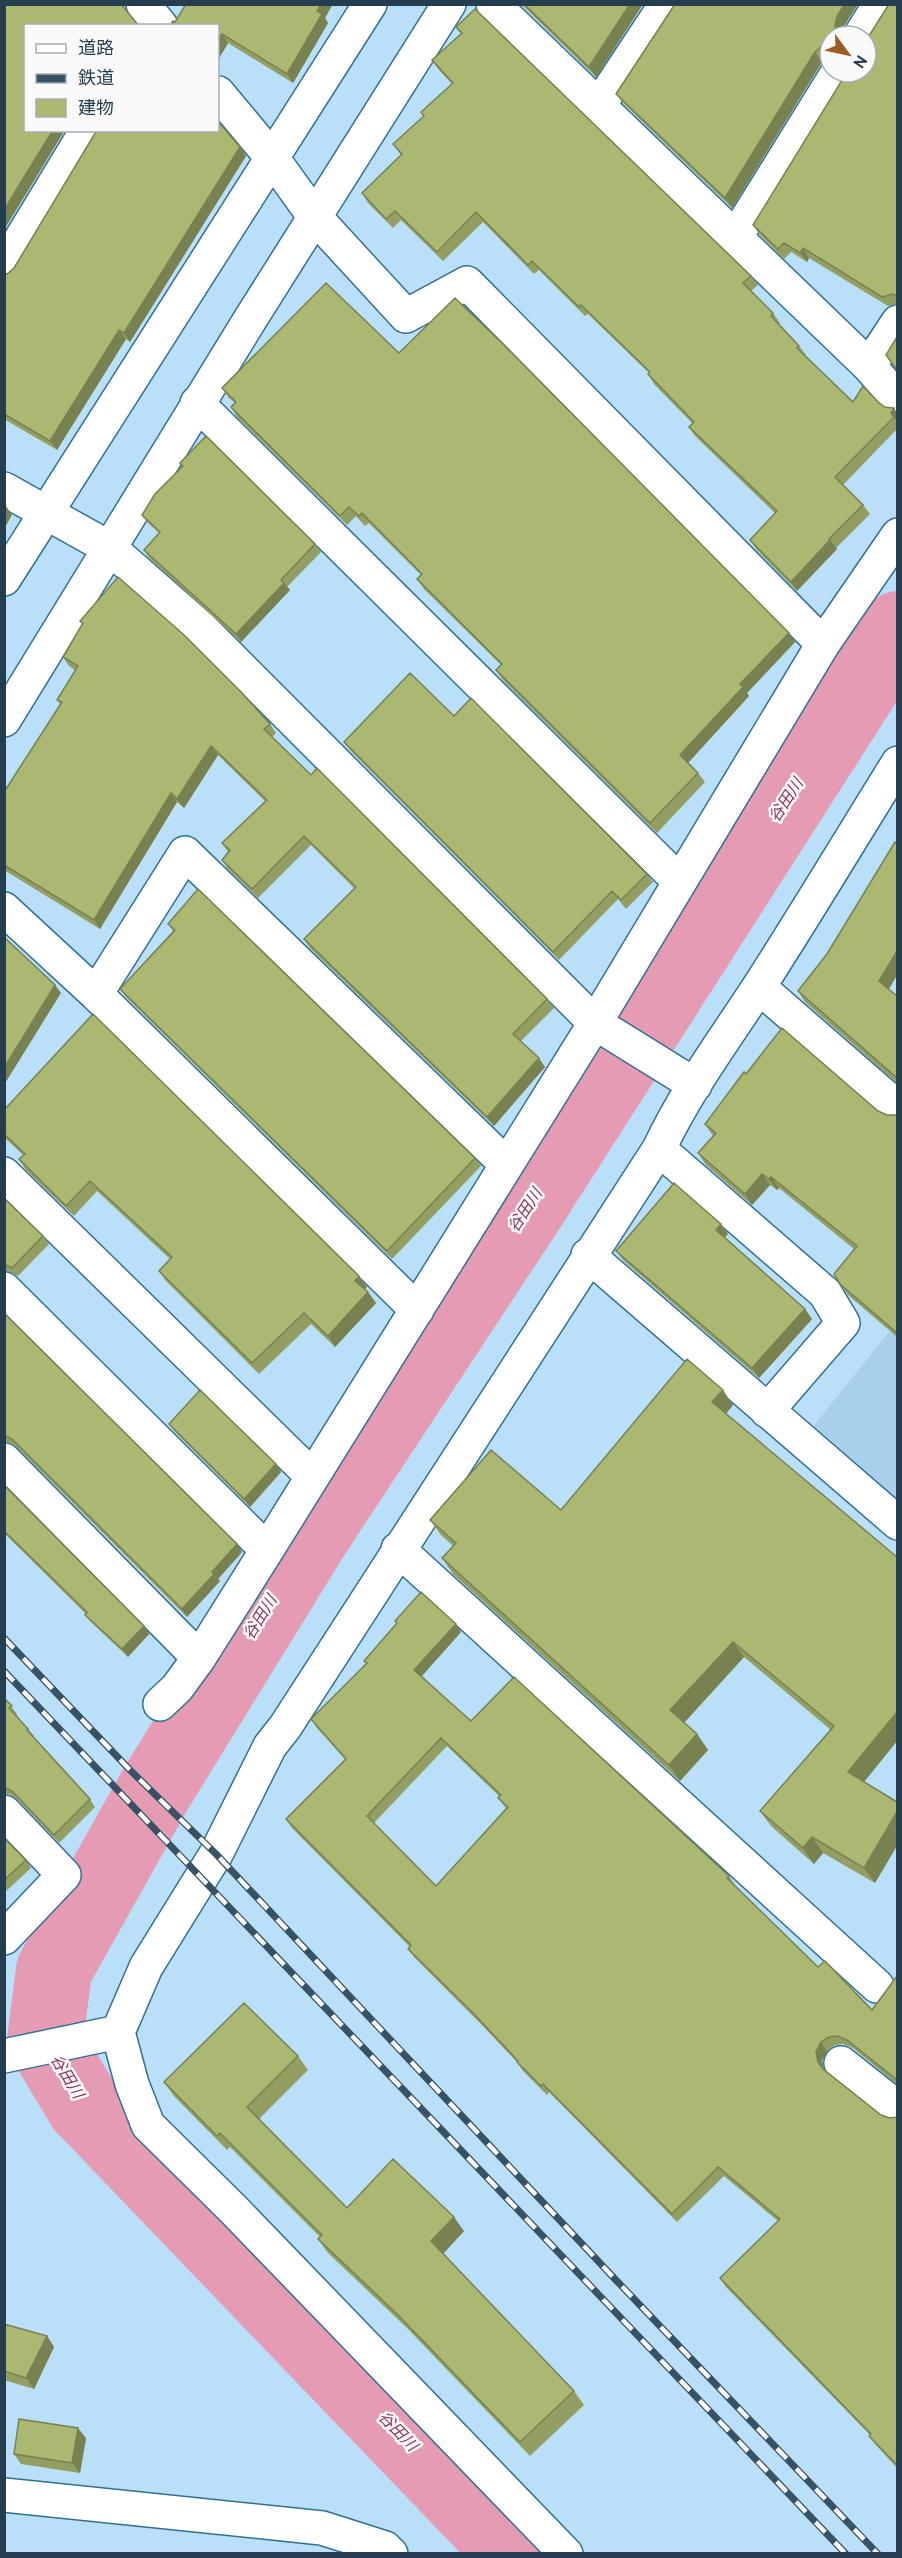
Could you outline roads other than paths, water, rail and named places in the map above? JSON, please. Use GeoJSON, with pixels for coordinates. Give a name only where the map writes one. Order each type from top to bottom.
{"type":"FeatureCollection","features":[{"type":"Feature","properties":{"kind":"street"},"geometry":{"type":"LineString","coordinates":[[4,579],[370,4]]}},
{"type":"Feature","properties":{"kind":"street"},"geometry":{"type":"LineString","coordinates":[[4,720],[111,549],[197,404],[449,4]]}},
{"type":"Feature","properties":{"kind":"street"},"geometry":{"type":"LineString","coordinates":[[493,4],[869,366],[897,399]]}},
{"type":"Feature","properties":{"kind":"street"},"geometry":{"type":"LineString","coordinates":[[598,107],[666,4]]}},
{"type":"Feature","properties":{"kind":"street"},"geometry":{"type":"LineString","coordinates":[[868,24],[880,4]]}},
{"type":"Feature","properties":{"kind":"street"},"geometry":{"type":"LineString","coordinates":[[735,238],[831,84]]}},
{"type":"Feature","properties":{"kind":"street"},"geometry":{"type":"LineString","coordinates":[[219,94],[273,159],[314,216],[406,316],[467,283],[823,644]]}},
{"type":"Feature","properties":{"kind":"street"},"geometry":{"type":"LineString","coordinates":[[4,267],[86,132]]}},
{"type":"Feature","properties":{"kind":"street"},"geometry":{"type":"LineString","coordinates":[[869,366],[897,322]]}},
{"type":"Feature","properties":{"kind":"street"},"geometry":{"type":"LineString","coordinates":[[197,404],[679,881]]}},
{"type":"Feature","properties":{"kind":"street"},"geometry":{"type":"LineString","coordinates":[[4,489],[111,549],[202,629],[595,1023],[695,1085]]}},
{"type":"Feature","properties":{"kind":"street"},"geometry":{"type":"LineString","coordinates":[[160,1704],[177,1688],[199,1658],[595,1023],[823,644],[897,535]]}},
{"type":"Feature","properties":{"kind":"street"},"geometry":{"type":"LineString","coordinates":[[566,2553],[234,2210],[148,2125],[132,2084],[118,2032],[146,1967],[216,1854],[270,1746],[285,1727],[588,1255],[659,1149],[669,1126],[759,987],[897,764]]}},
{"type":"Feature","properties":{"kind":"street"},"geometry":{"type":"LineString","coordinates":[[96,994],[185,853],[506,1164]]}},
{"type":"Feature","properties":{"kind":"street"},"geometry":{"type":"LineString","coordinates":[[4,909],[96,994],[417,1310]]}},
{"type":"Feature","properties":{"kind":"street"},"geometry":{"type":"LineString","coordinates":[[759,987],[897,1108]]}},
{"type":"Feature","properties":{"kind":"street"},"geometry":{"type":"LineString","coordinates":[[659,1149],[825,1293],[843,1323],[767,1411]]}},
{"type":"Feature","properties":{"kind":"street"},"geometry":{"type":"LineString","coordinates":[[4,1174],[312,1476]]}},
{"type":"Feature","properties":{"kind":"street"},"geometry":{"type":"LineString","coordinates":[[588,1255],[897,1522]]}},
{"type":"Feature","properties":{"kind":"street"},"geometry":{"type":"LineString","coordinates":[[4,1289],[267,1550]]}},
{"type":"Feature","properties":{"kind":"street"},"geometry":{"type":"LineString","coordinates":[[4,1460],[199,1658]]}},
{"type":"Feature","properties":{"kind":"street"},"geometry":{"type":"LineString","coordinates":[[398,1549],[877,1986]]}},
{"type":"Feature","properties":{"kind":"street"},"geometry":{"type":"LineString","coordinates":[[4,1812],[64,1875],[4,1938]]}},
{"type":"Feature","properties":{"kind":"street"},"geometry":{"type":"LineString","coordinates":[[4,2056],[118,2032]]}},
{"type":"Feature","properties":{"kind":"street"},"geometry":{"type":"LineString","coordinates":[[841,2063],[897,2108]]}},
{"type":"Feature","properties":{"kind":"street"},"geometry":{"type":"LineString","coordinates":[[4,2495],[322,2528],[385,2548],[391,2553]]}},
{"type":"Feature","properties":{"kind":"waterway","name":"谷田川"},"geometry":{"type":"LineString","coordinates":[[514,2554],[84,2106],[45,2041],[54,1970],[155,1790],[314,1532],[525,1212],[898,629]]}},
{"type":"Feature","properties":{"kind":"railway"},"geometry":{"type":"LineString","coordinates":[[4,1638],[131,1771],[216,1854],[614,2278],[878,2554]]}},
{"type":"Feature","properties":{"kind":"railway"},"geometry":{"type":"LineString","coordinates":[[4,1671],[846,2554]]}}]}
